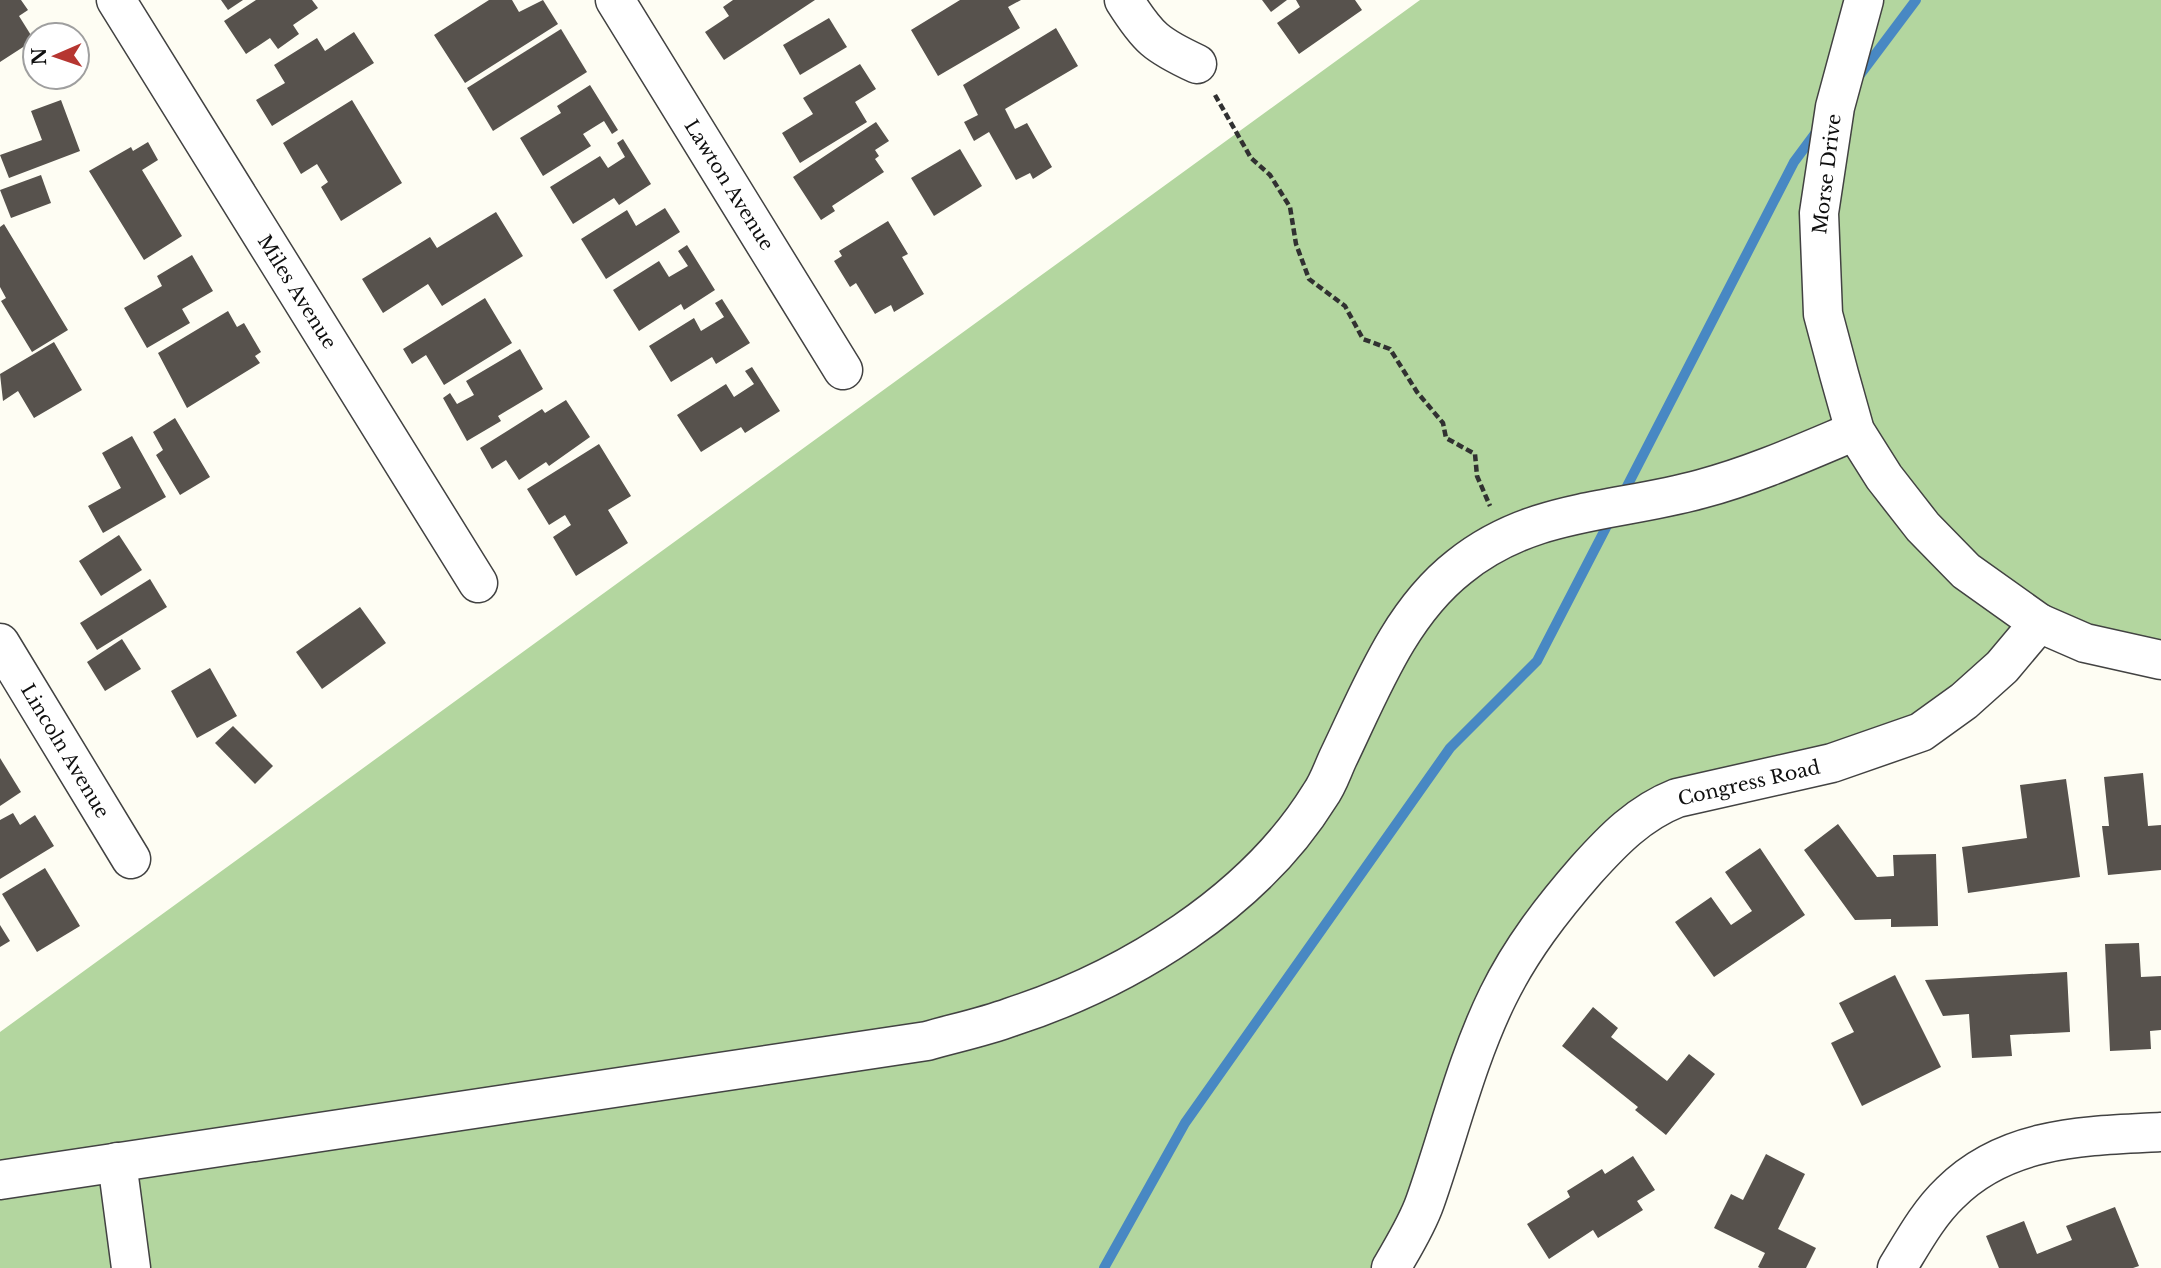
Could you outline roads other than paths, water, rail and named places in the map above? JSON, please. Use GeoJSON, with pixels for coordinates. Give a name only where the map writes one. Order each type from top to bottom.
{"type":"FeatureCollection","features":[{"type":"Feature","properties":{"kind":"street","name":"Miles Avenue"},"geometry":{"type":"LineString","coordinates":[[116,0],[478,583]]}},
{"type":"Feature","properties":{"kind":"street","name":"Lawton Avenue"},"geometry":{"type":"LineString","coordinates":[[615,0],[843,370]]}},
{"type":"Feature","properties":{"kind":"street"},"geometry":{"type":"LineString","coordinates":[[1124,0],[1142,29],[1161,47],[1197,64]]}},
{"type":"Feature","properties":{"kind":"street","name":"Morse Drive"},"geometry":{"type":"LineString","coordinates":[[1864,0],[1835,107],[1819,214],[1823,314],[1855,431],[1884,477],[1932,536],[1966,571],[2039,623]]}},
{"type":"Feature","properties":{"kind":"street"},"geometry":{"type":"LineString","coordinates":[[0,1180],[927,1041],[1012,1017],[1077,991],[1128,965],[1231,897],[1268,860],[1321,794],[1403,629],[1429,594],[1450,574],[1504,537],[1531,525],[1704,488],[1855,431]]}},
{"type":"Feature","properties":{"kind":"street"},"geometry":{"type":"LineString","coordinates":[[2039,623],[2085,643],[2161,660]]}},
{"type":"Feature","properties":{"kind":"street","name":"Congress Road"},"geometry":{"type":"LineString","coordinates":[[1391,1268],[1424,1204],[1497,997],[1520,955],[1550,912],[1607,847],[1655,807],[1677,799],[1832,763],[1921,732],[1964,701],[2002,667],[2039,623]]}},
{"type":"Feature","properties":{"kind":"street","name":"Lincoln Avenue"},"geometry":{"type":"LineString","coordinates":[[0,643],[131,859]]}},
{"type":"Feature","properties":{"kind":"street"},"geometry":{"type":"LineString","coordinates":[[1897,1268],[1920,1230],[1950,1193],[1988,1164],[2029,1145],[2085,1136],[2161,1132]]}},
{"type":"Feature","properties":{"kind":"street"},"geometry":{"type":"LineString","coordinates":[[117,1162],[131,1268]]}},
{"type":"Feature","properties":{"kind":"waterway"},"geometry":{"type":"LineString","coordinates":[[1859,76],[1916,0]]}},
{"type":"Feature","properties":{"kind":"waterway"},"geometry":{"type":"LineString","coordinates":[[1622,496],[1794,162],[1817,131]]}},
{"type":"Feature","properties":{"kind":"waterway"},"geometry":{"type":"LineString","coordinates":[[1104,1268],[1185,1123],[1450,748],[1537,661],[1612,516]]}}]}
